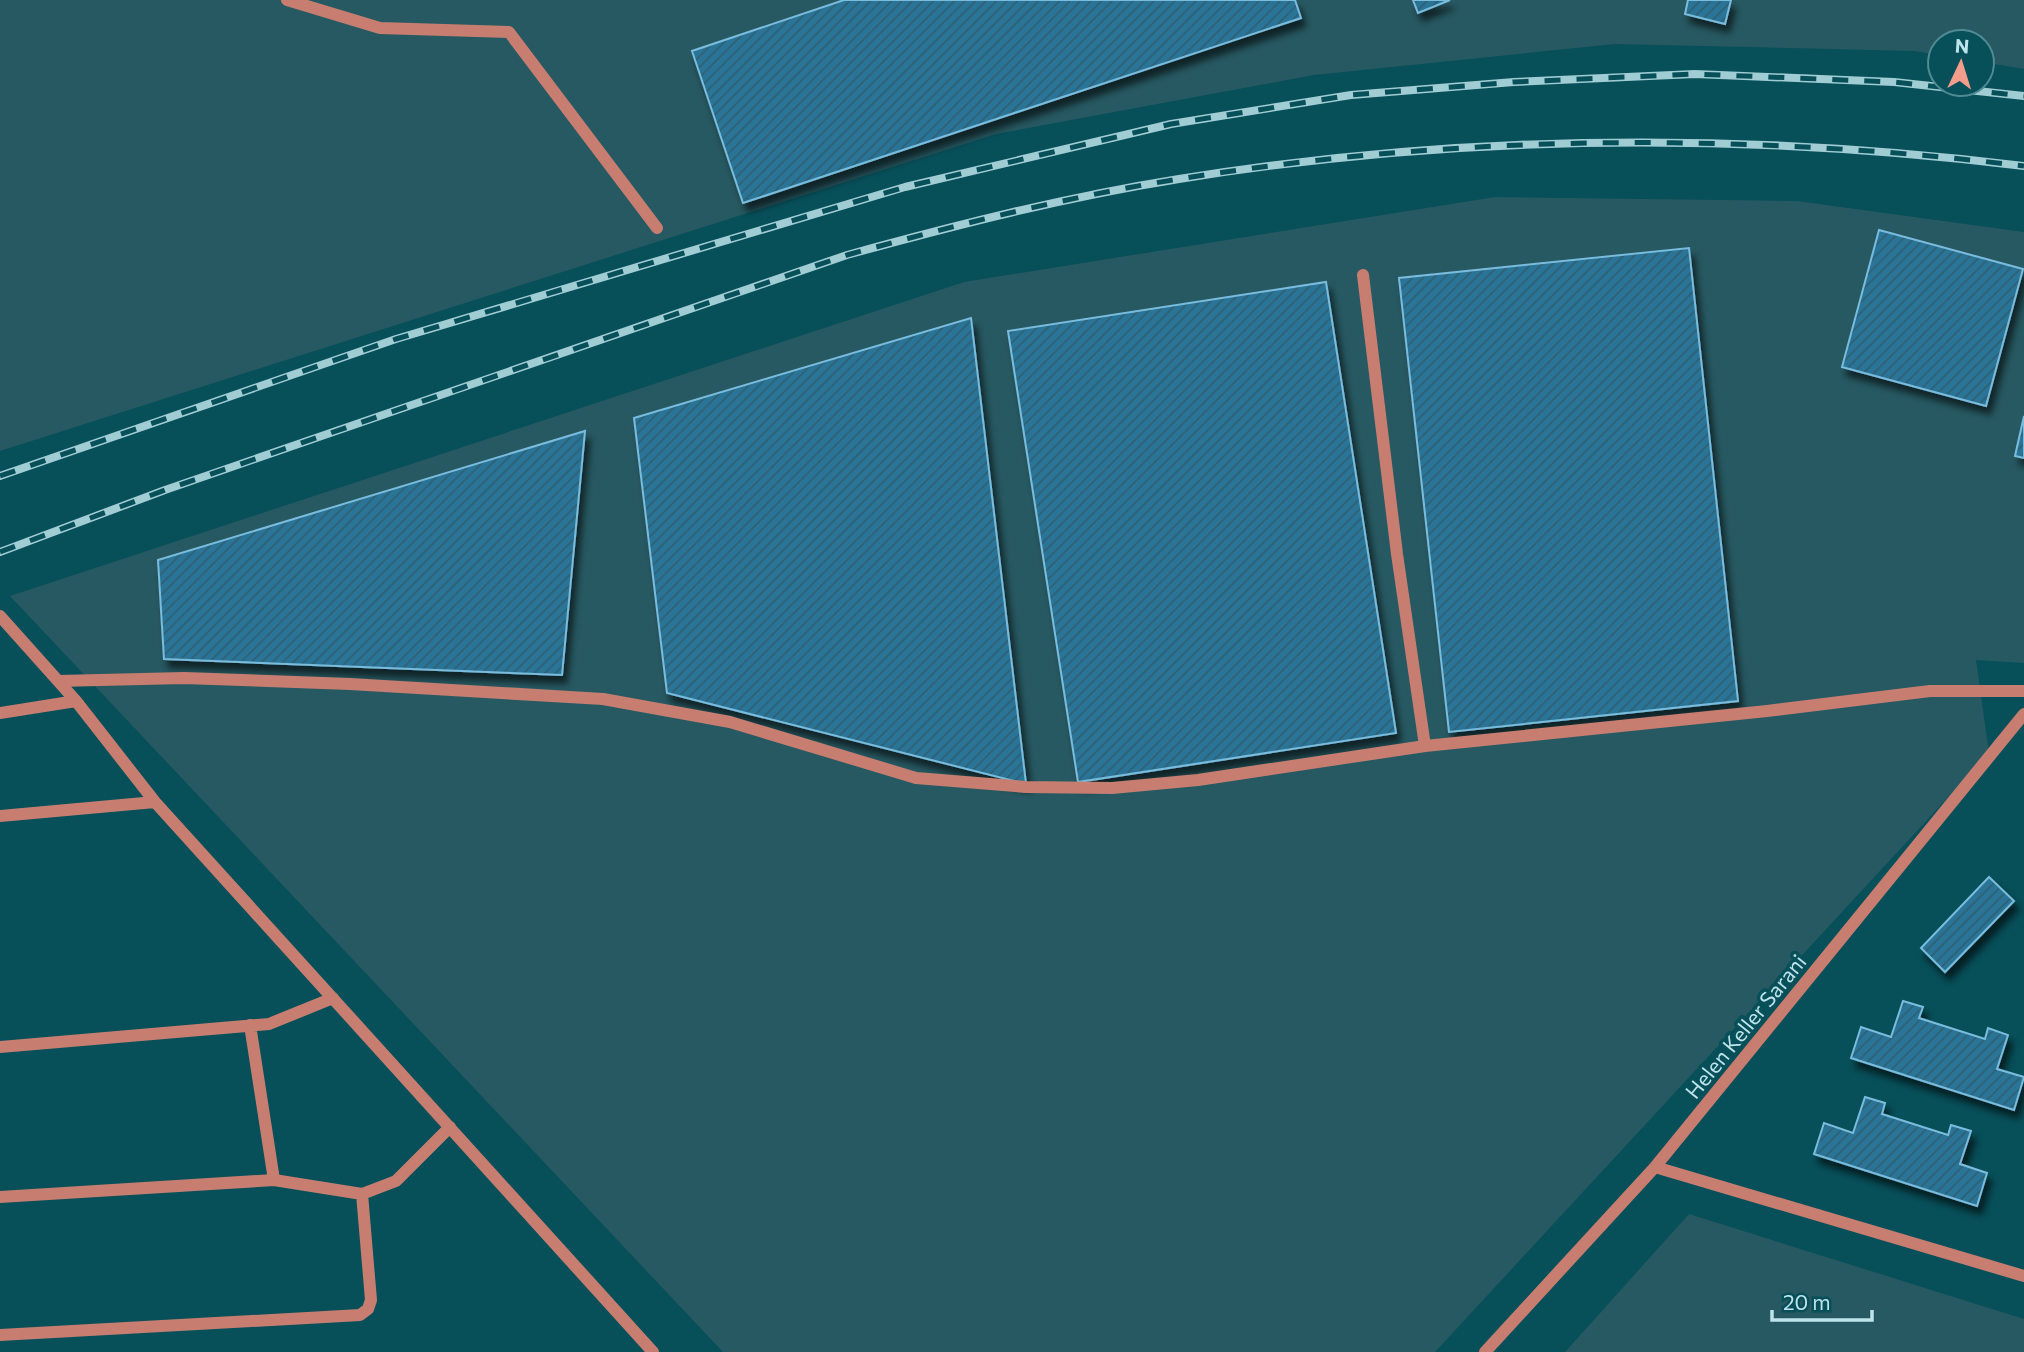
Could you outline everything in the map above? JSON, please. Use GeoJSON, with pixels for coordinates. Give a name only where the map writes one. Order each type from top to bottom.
{"type":"FeatureCollection","features":[{"type":"Feature","properties":{"kind":"street"},"geometry":{"type":"LineString","coordinates":[[288,0],[380,28],[509,32],[657,228]]}},
{"type":"Feature","properties":{"kind":"street"},"geometry":{"type":"LineString","coordinates":[[1363,275],[1424,746]]}},
{"type":"Feature","properties":{"kind":"street"},"geometry":{"type":"LineString","coordinates":[[0,616],[76,701],[155,802],[653,1352]]}},
{"type":"Feature","properties":{"kind":"street"},"geometry":{"type":"LineString","coordinates":[[58,681],[198,679],[351,684],[603,699],[730,722],[916,778],[1026,788],[1112,788],[1198,780],[1424,746],[1767,711],[1930,691],[2024,691]]}},
{"type":"Feature","properties":{"kind":"street"},"geometry":{"type":"LineString","coordinates":[[0,713],[76,701]]}},
{"type":"Feature","properties":{"kind":"street","name":"Helen Keller Sarani"},"geometry":{"type":"LineString","coordinates":[[1485,1352],[1655,1167],[2024,714]]}},
{"type":"Feature","properties":{"kind":"street"},"geometry":{"type":"LineString","coordinates":[[0,816],[155,802]]}},
{"type":"Feature","properties":{"kind":"street"},"geometry":{"type":"LineString","coordinates":[[0,1047],[269,1024],[333,998]]}},
{"type":"Feature","properties":{"kind":"street"},"geometry":{"type":"LineString","coordinates":[[250,1026],[274,1180]]}},
{"type":"Feature","properties":{"kind":"street"},"geometry":{"type":"LineString","coordinates":[[0,1197],[274,1180],[362,1194],[396,1181],[450,1127]]}},
{"type":"Feature","properties":{"kind":"street"},"geometry":{"type":"LineString","coordinates":[[1655,1167],[2024,1276]]}},
{"type":"Feature","properties":{"kind":"street"},"geometry":{"type":"LineString","coordinates":[[0,1335],[360,1315],[368,1309],[371,1300],[362,1194]]}},
{"type":"Feature","properties":{"kind":"shaded area"},"geometry":{"type":"Polygon","coordinates":[[[0,0],[2024,0],[2024,69],[1996,64],[1996,28],[1926,28],[1926,53],[1615,44],[1314,75],[996,134],[0,451],[0,0]]]}},
{"type":"Feature","properties":{"kind":"shaded area"},"geometry":{"type":"Polygon","coordinates":[[[1495,197],[1797,201],[2024,232],[2024,663],[1976,660],[1989,753],[1435,1352],[723,1352],[10,596],[964,282],[1495,197]]]}},
{"type":"Feature","properties":{"kind":"shaded area"},"geometry":{"type":"Polygon","coordinates":[[[1689,1214],[2024,1319],[2024,1352],[1565,1352],[1689,1214]]]}},
{"type":"Feature","properties":{"kind":"building"},"geometry":{"type":"Polygon","coordinates":[[[844,0],[1295,0],[1301,18],[743,203],[692,51],[844,0]]]}},
{"type":"Feature","properties":{"kind":"building"},"geometry":{"type":"Polygon","coordinates":[[[1413,0],[1450,0],[1418,13],[1413,0]]]}},
{"type":"Feature","properties":{"kind":"building"},"geometry":{"type":"Polygon","coordinates":[[[1688,0],[1731,0],[1725,24],[1685,14],[1688,0]]]}},
{"type":"Feature","properties":{"kind":"building"},"geometry":{"type":"Polygon","coordinates":[[[1879,230],[2023,269],[1986,406],[1842,367],[1879,230]]]}},
{"type":"Feature","properties":{"kind":"building"},"geometry":{"type":"Polygon","coordinates":[[[1689,248],[1738,701],[1449,732],[1399,278],[1689,248]]]}},
{"type":"Feature","properties":{"kind":"building"},"geometry":{"type":"Polygon","coordinates":[[[1326,282],[1396,733],[1078,782],[1008,331],[1326,282]]]}},
{"type":"Feature","properties":{"kind":"building"},"geometry":{"type":"Polygon","coordinates":[[[971,318],[1026,784],[667,693],[634,418],[971,318]]]}},
{"type":"Feature","properties":{"kind":"building"},"geometry":{"type":"Polygon","coordinates":[[[2024,416],[2024,458],[2015,456],[2024,416]]]}},
{"type":"Feature","properties":{"kind":"building"},"geometry":{"type":"Polygon","coordinates":[[[585,431],[562,675],[164,659],[158,560],[585,431]]]}},
{"type":"Feature","properties":{"kind":"building"},"geometry":{"type":"Polygon","coordinates":[[[1989,877],[2014,901],[1945,972],[1921,948],[1989,877]]]}},
{"type":"Feature","properties":{"kind":"building"},"geometry":{"type":"Polygon","coordinates":[[[1903,1001],[1923,1007],[1919,1018],[1985,1039],[1988,1028],[2008,1035],[1997,1069],[2024,1077],[2014,1110],[1851,1058],[1861,1027],[1891,1037],[1903,1001]]]}},
{"type":"Feature","properties":{"kind":"building"},"geometry":{"type":"Polygon","coordinates":[[[1865,1097],[1885,1103],[1882,1114],[1948,1135],[1951,1125],[1971,1131],[1960,1164],[1987,1173],[1977,1206],[1814,1154],[1824,1123],[1853,1133],[1865,1097]]]}},
{"type":"Feature","properties":{"kind":"railway"},"geometry":{"type":"LineString","coordinates":[[0,476],[396,339],[905,187],[1171,124],[1351,95],[1514,82],[1695,74],[1894,82],[2024,96]]}},
{"type":"Feature","properties":{"kind":"railway"},"geometry":{"type":"LineString","coordinates":[[0,552],[165,490],[847,255],[1095,194],[1284,164],[1495,146],[1707,143],[1813,147],[2024,166]]}}]}
